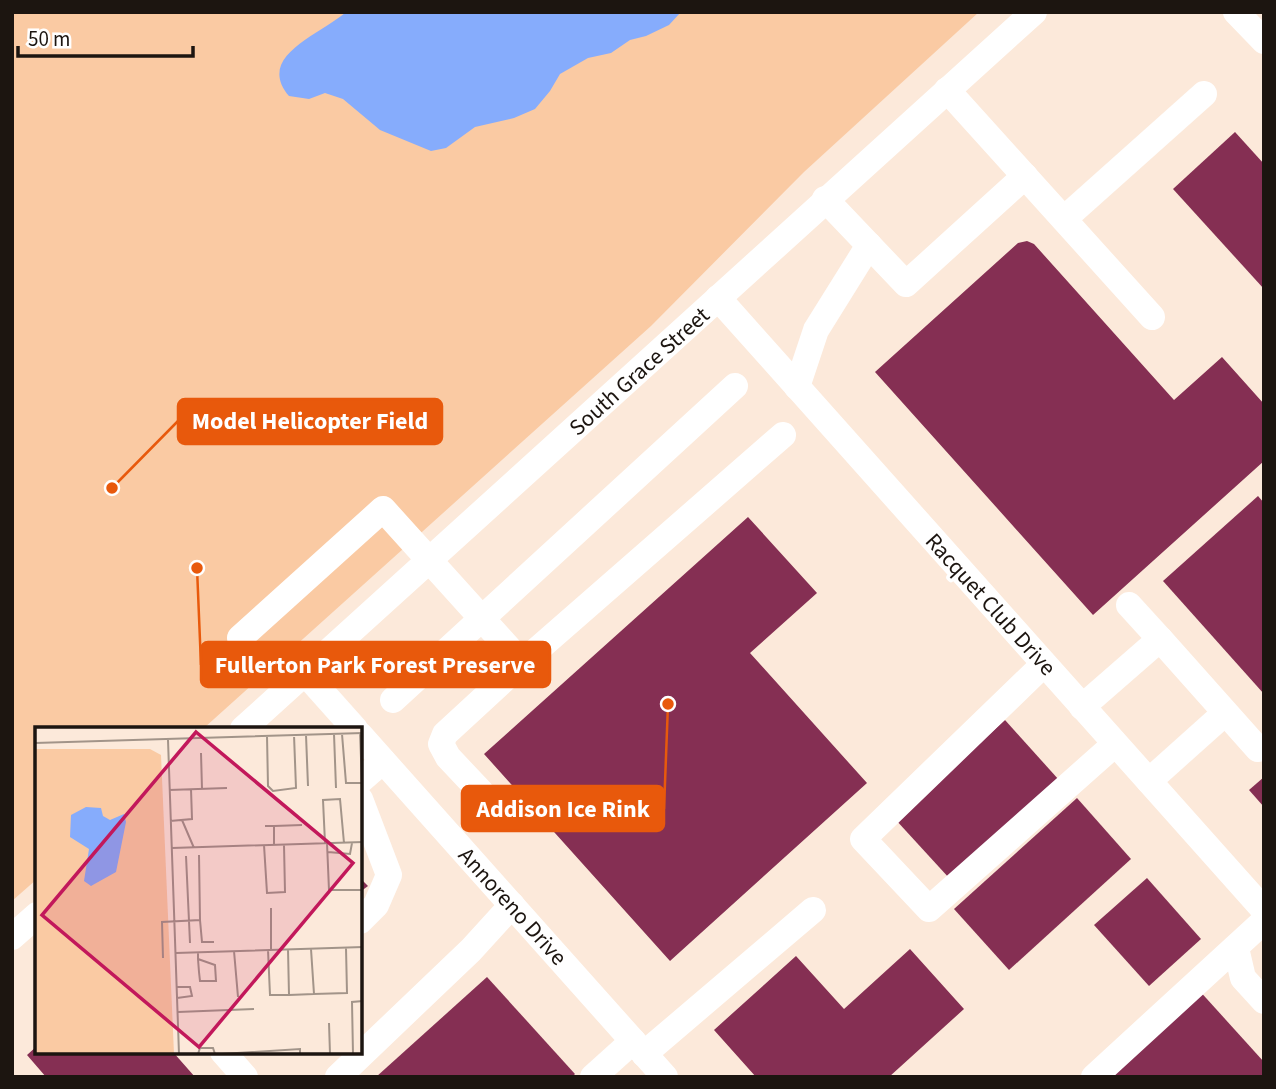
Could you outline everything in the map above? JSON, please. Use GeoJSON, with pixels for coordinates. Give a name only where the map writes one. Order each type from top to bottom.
{"type":"FeatureCollection","features":[{"type":"Feature","properties":{"kind":"street","name":"South Grace Street"},"geometry":{"type":"LineString","coordinates":[[245,727],[1034,12]]}},
{"type":"Feature","properties":{"kind":"street"},"geometry":{"type":"LineString","coordinates":[[1236,12],[1264,41]]}},
{"type":"Feature","properties":{"kind":"street"},"geometry":{"type":"LineString","coordinates":[[947,90],[1152,317]]}},
{"type":"Feature","properties":{"kind":"street"},"geometry":{"type":"LineString","coordinates":[[1064,219],[1204,94]]}},
{"type":"Feature","properties":{"kind":"street"},"geometry":{"type":"LineString","coordinates":[[825,199],[906,284],[1026,176]]}},
{"type":"Feature","properties":{"kind":"street"},"geometry":{"type":"LineString","coordinates":[[797,387],[816,330],[869,246]]}},
{"type":"Feature","properties":{"kind":"street","name":"Racquet Club Drive"},"geometry":{"type":"LineString","coordinates":[[718,298],[1263,912]]}},
{"type":"Feature","properties":{"kind":"street"},"geometry":{"type":"LineString","coordinates":[[393,700],[483,620],[734,386]]}},
{"type":"Feature","properties":{"kind":"street"},"geometry":{"type":"LineString","coordinates":[[481,792],[448,757],[441,744],[445,734],[782,435]]}},
{"type":"Feature","properties":{"kind":"street"},"geometry":{"type":"LineString","coordinates":[[240,638],[383,509],[522,663]]}},
{"type":"Feature","properties":{"kind":"street"},"geometry":{"type":"LineString","coordinates":[[1129,606],[1258,749]]}},
{"type":"Feature","properties":{"kind":"street"},"geometry":{"type":"LineString","coordinates":[[1082,707],[1160,639]]}},
{"type":"Feature","properties":{"kind":"street"},"geometry":{"type":"LineString","coordinates":[[1044,664],[863,839],[929,909],[1115,744]]}},
{"type":"Feature","properties":{"kind":"street"},"geometry":{"type":"LineString","coordinates":[[305,673],[353,727]]}},
{"type":"Feature","properties":{"kind":"street"},"geometry":{"type":"LineString","coordinates":[[1149,781],[1225,713]]}},
{"type":"Feature","properties":{"kind":"street","name":"Annoreno Drive"},"geometry":{"type":"LineString","coordinates":[[362,737],[665,1077]]}},
{"type":"Feature","properties":{"kind":"street"},"geometry":{"type":"LineString","coordinates":[[362,779],[383,761]]}},
{"type":"Feature","properties":{"kind":"street"},"geometry":{"type":"LineString","coordinates":[[362,804],[389,875],[376,905],[362,919]]}},
{"type":"Feature","properties":{"kind":"street"},"geometry":{"type":"LineString","coordinates":[[338,1077],[471,950],[512,905]]}},
{"type":"Feature","properties":{"kind":"street"},"geometry":{"type":"LineString","coordinates":[[593,1077],[639,1047],[813,910]]}},
{"type":"Feature","properties":{"kind":"street"},"geometry":{"type":"LineString","coordinates":[[1094,1077],[1236,947],[1263,912]]}},
{"type":"Feature","properties":{"kind":"street"},"geometry":{"type":"LineString","coordinates":[[12,937],[35,917]]}},
{"type":"Feature","properties":{"kind":"street"},"geometry":{"type":"LineString","coordinates":[[1236,947],[1242,978],[1264,1001]]}},
{"type":"Feature","properties":{"kind":"street"},"geometry":{"type":"LineString","coordinates":[[225,1054],[246,1077]]}},
{"type":"Feature","properties":{"kind":"shaded area"},"geometry":{"type":"Polygon","coordinates":[[[12,12],[979,12],[804,172],[651,326],[205,727],[35,727],[35,881],[12,901],[12,12]]]}},
{"type":"Feature","properties":{"kind":"water"},"geometry":{"type":"Polygon","coordinates":[[[346,12],[681,12],[669,25],[630,40],[611,53],[588,58],[560,74],[535,109],[514,118],[475,127],[446,148],[431,151],[380,130],[343,99],[325,93],[309,99],[289,96],[281,82],[280,69],[285,58],[308,38],[346,12]]]}},
{"type":"Feature","properties":{"kind":"building"},"geometry":{"type":"Polygon","coordinates":[[[1235,132],[1264,164],[1264,289],[1173,189],[1235,132]]]}},
{"type":"Feature","properties":{"kind":"building"},"geometry":{"type":"Polygon","coordinates":[[[1027,241],[1034,244],[1174,400],[1222,357],[1264,404],[1264,461],[1093,615],[875,372],[1018,243],[1027,241]]]}},
{"type":"Feature","properties":{"kind":"building"},"geometry":{"type":"Polygon","coordinates":[[[1258,496],[1264,503],[1264,694],[1163,581],[1258,496]]]}},
{"type":"Feature","properties":{"kind":"building"},"geometry":{"type":"Polygon","coordinates":[[[748,517],[817,593],[750,653],[867,783],[670,961],[484,754],[748,517]]]}},
{"type":"Feature","properties":{"kind":"building"},"geometry":{"type":"Polygon","coordinates":[[[1005,720],[1059,780],[950,879],[895,819],[1005,720]]]}},
{"type":"Feature","properties":{"kind":"building"},"geometry":{"type":"Polygon","coordinates":[[[1264,777],[1264,807],[1249,790],[1264,777]]]}},
{"type":"Feature","properties":{"kind":"building"},"geometry":{"type":"Polygon","coordinates":[[[1077,798],[1131,859],[1009,970],[954,909],[1077,798]]]}},
{"type":"Feature","properties":{"kind":"building"},"geometry":{"type":"Polygon","coordinates":[[[1147,878],[1201,939],[1149,986],[1094,925],[1147,878]]]}},
{"type":"Feature","properties":{"kind":"building"},"geometry":{"type":"Polygon","coordinates":[[[362,880],[368,886],[362,890],[362,880]]]}},
{"type":"Feature","properties":{"kind":"building"},"geometry":{"type":"Polygon","coordinates":[[[910,949],[964,1009],[889,1077],[756,1077],[714,1030],[796,956],[844,1009],[910,949]]]}},
{"type":"Feature","properties":{"kind":"building"},"geometry":{"type":"Polygon","coordinates":[[[487,977],[575,1074],[572,1077],[376,1077],[487,977]]]}},
{"type":"Feature","properties":{"kind":"building"},"geometry":{"type":"Polygon","coordinates":[[[1197,988],[1264,1062],[1264,1077],[1104,1077],[1197,988]]]}},
{"type":"Feature","properties":{"kind":"building"},"geometry":{"type":"Polygon","coordinates":[[[35,1048],[35,1054],[175,1054],[195,1077],[46,1077],[27,1055],[35,1048]]]}},
{"type":"Feature","properties":{"kind":"place","name":"Model Helicopter Field"},"geometry":{"type":"Point","coordinates":[112,488]}},
{"type":"Feature","properties":{"kind":"place","name":"Fullerton Park Forest Preserve"},"geometry":{"type":"Point","coordinates":[197,568]}},
{"type":"Feature","properties":{"kind":"place","name":"Addison Ice Rink"},"geometry":{"type":"Point","coordinates":[668,704]}}]}
